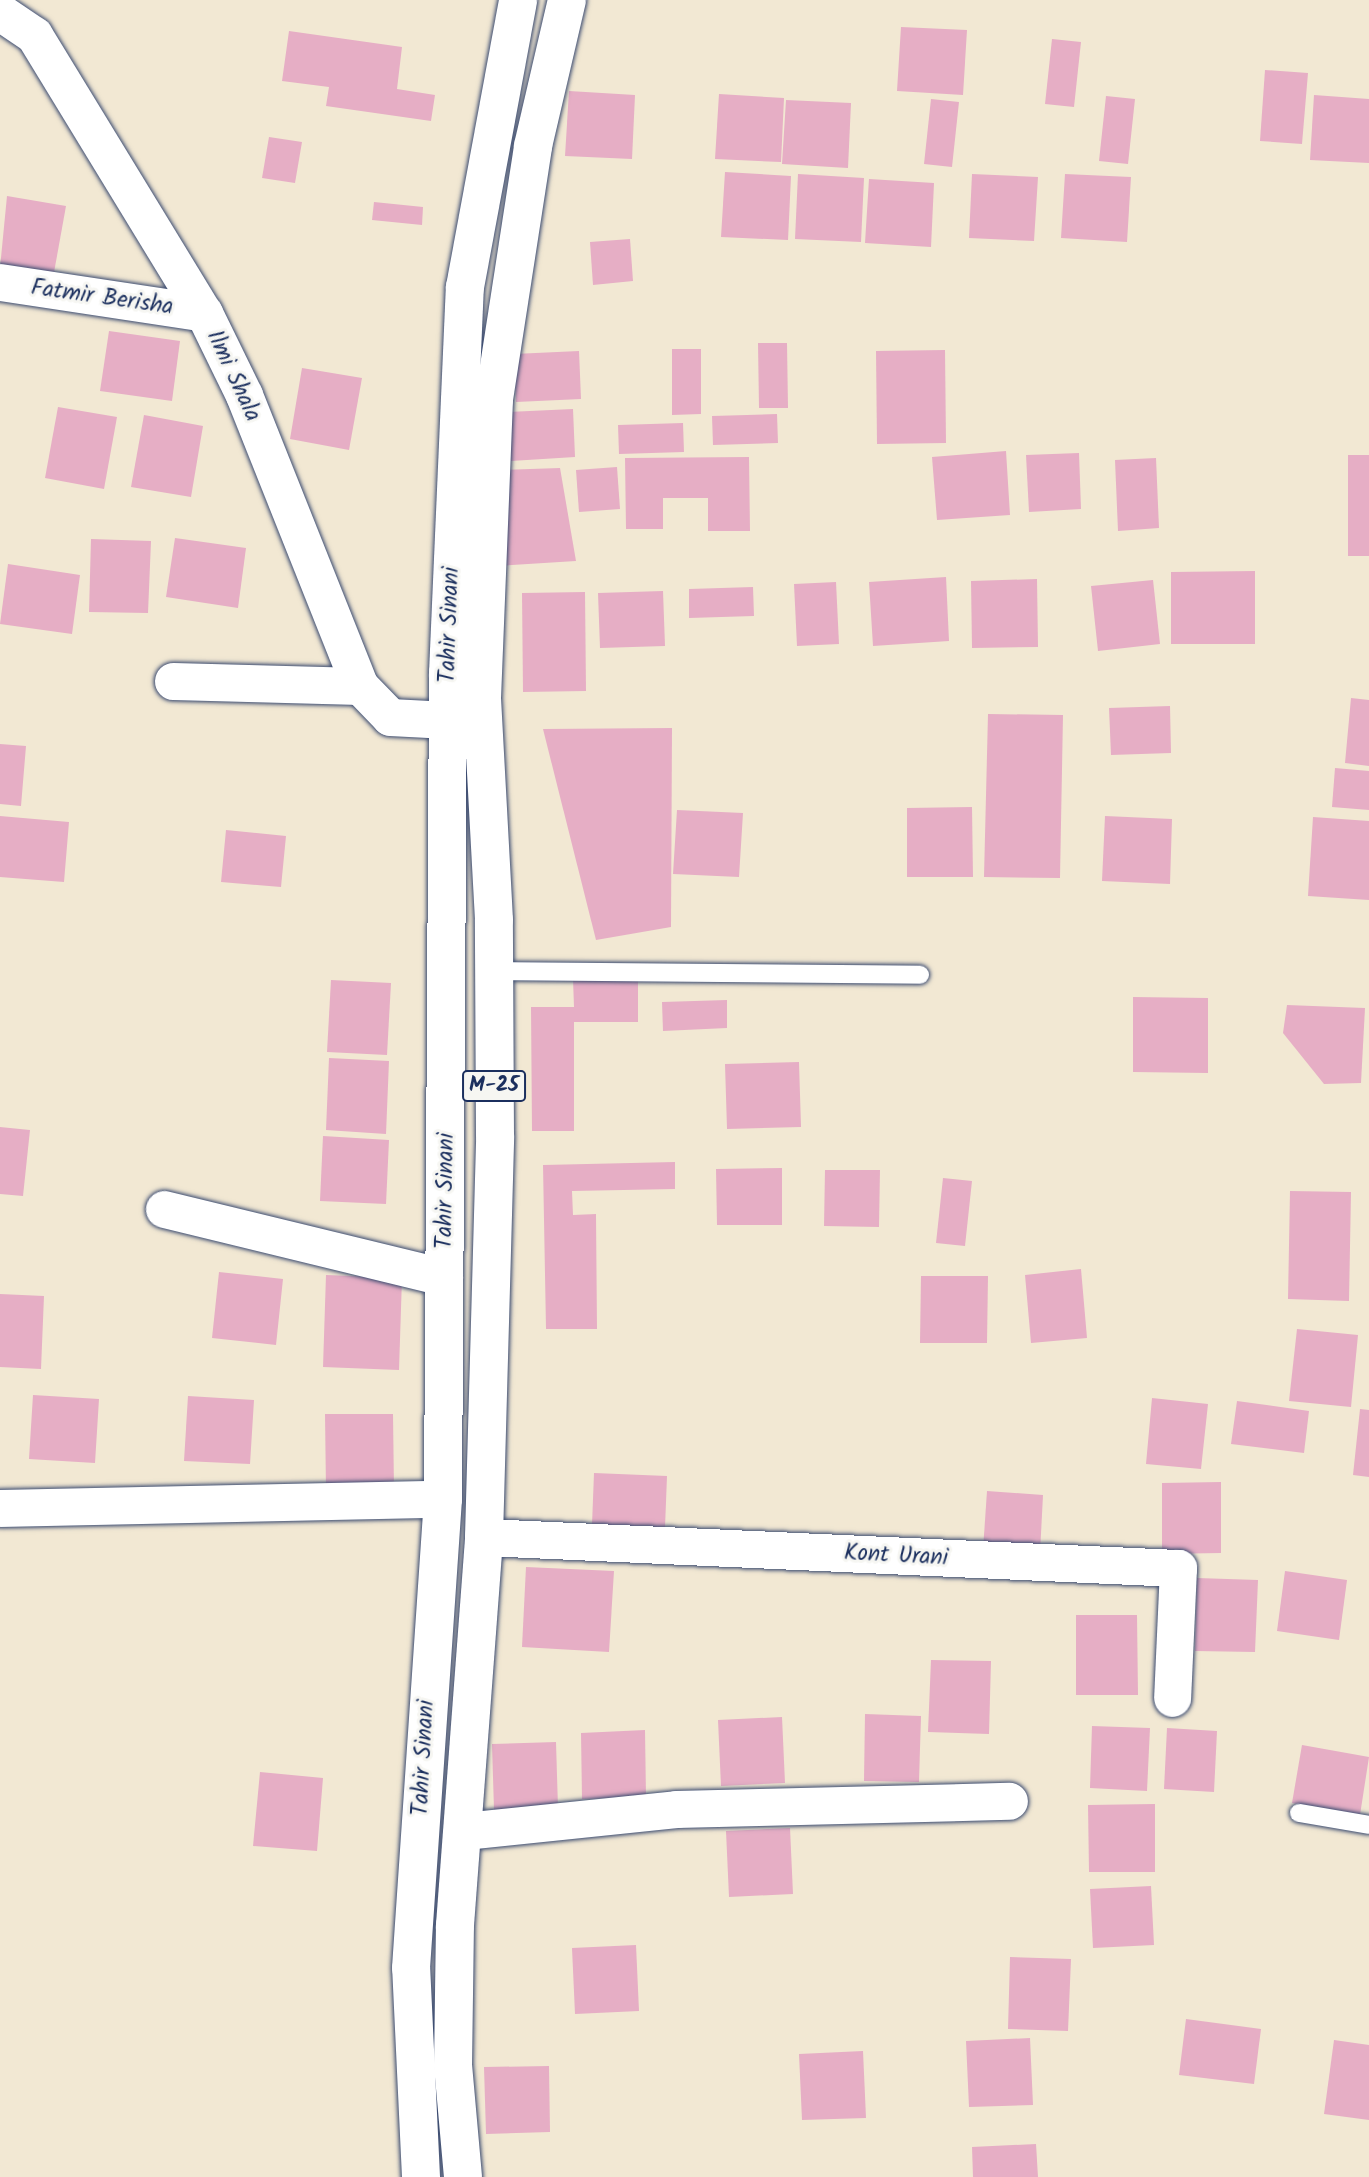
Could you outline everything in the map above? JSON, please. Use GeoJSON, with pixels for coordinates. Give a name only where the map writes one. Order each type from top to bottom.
{"type":"FeatureCollection","features":[{"type":"Feature","properties":{"kind":"main road","name":"Tahir Sinani"},"geometry":{"type":"LineString","coordinates":[[421,2177],[411,1968],[443,1499],[448,720],[465,286],[518,0]]}},
{"type":"Feature","properties":{"kind":"main road","name":"Tahir Sinani"},"geometry":{"type":"LineString","coordinates":[[463,2177],[453,2066],[464,1831],[484,1537],[492,971],[482,698],[494,399],[533,146],[567,0]]}},
{"type":"Feature","properties":{"kind":"street","name":"Ilmi Shala"},"geometry":{"type":"LineString","coordinates":[[0,12],[33,35],[204,313],[244,395],[360,686],[390,717],[448,720]]}},
{"type":"Feature","properties":{"kind":"street","name":"Fatmir Berisha"},"geometry":{"type":"LineString","coordinates":[[0,282],[204,313]]}},
{"type":"Feature","properties":{"kind":"street"},"geometry":{"type":"LineString","coordinates":[[173,681],[360,686]]}},
{"type":"Feature","properties":{"kind":"street"},"geometry":{"type":"LineString","coordinates":[[164,1209],[444,1277]]}},
{"type":"Feature","properties":{"kind":"street"},"geometry":{"type":"LineString","coordinates":[[0,1507],[443,1499]]}},
{"type":"Feature","properties":{"kind":"street","name":"Kont Urani"},"geometry":{"type":"LineString","coordinates":[[484,1537],[1178,1568],[1172,1698]]}},
{"type":"Feature","properties":{"kind":"street","name":"Tahir Sinani"},"geometry":{"type":"LineString","coordinates":[[464,1831],[676,1809],[1009,1801]]}},
{"type":"Feature","properties":{"kind":"lane"},"geometry":{"type":"LineString","coordinates":[[492,971],[920,975]]}},
{"type":"Feature","properties":{"kind":"lane"},"geometry":{"type":"LineString","coordinates":[[1299,1813],[1369,1825]]}},
{"type":"Feature","properties":{"kind":"building"},"geometry":{"type":"Polygon","coordinates":[[[901,27],[967,30],[963,95],[897,91],[901,27]]]}},
{"type":"Feature","properties":{"kind":"building"},"geometry":{"type":"Polygon","coordinates":[[[289,31],[402,47],[397,89],[435,95],[431,121],[326,106],[329,87],[282,81],[289,31]]]}},
{"type":"Feature","properties":{"kind":"building"},"geometry":{"type":"Polygon","coordinates":[[[1052,39],[1081,42],[1074,107],[1045,104],[1052,39]]]}},
{"type":"Feature","properties":{"kind":"building"},"geometry":{"type":"Polygon","coordinates":[[[1265,70],[1308,73],[1302,144],[1260,141],[1265,70]]]}},
{"type":"Feature","properties":{"kind":"building"},"geometry":{"type":"Polygon","coordinates":[[[569,91],[635,95],[632,159],[565,156],[569,91]]]}},
{"type":"Feature","properties":{"kind":"building"},"geometry":{"type":"Polygon","coordinates":[[[719,94],[784,98],[781,162],[715,159],[719,94]]]}},
{"type":"Feature","properties":{"kind":"building"},"geometry":{"type":"Polygon","coordinates":[[[1314,95],[1369,99],[1369,163],[1310,160],[1314,95]]]}},
{"type":"Feature","properties":{"kind":"building"},"geometry":{"type":"Polygon","coordinates":[[[1106,96],[1135,99],[1128,164],[1099,161],[1106,96]]]}},
{"type":"Feature","properties":{"kind":"building"},"geometry":{"type":"Polygon","coordinates":[[[931,99],[959,102],[952,167],[924,164],[931,99]]]}},
{"type":"Feature","properties":{"kind":"building"},"geometry":{"type":"Polygon","coordinates":[[[786,100],[851,103],[848,168],[782,164],[786,100]]]}},
{"type":"Feature","properties":{"kind":"building"},"geometry":{"type":"Polygon","coordinates":[[[269,137],[302,142],[295,183],[262,178],[269,137]]]}},
{"type":"Feature","properties":{"kind":"building"},"geometry":{"type":"Polygon","coordinates":[[[725,172],[791,176],[788,240],[721,237],[725,172]]]}},
{"type":"Feature","properties":{"kind":"building"},"geometry":{"type":"Polygon","coordinates":[[[798,174],[864,178],[861,242],[795,239],[798,174]]]}},
{"type":"Feature","properties":{"kind":"building"},"geometry":{"type":"Polygon","coordinates":[[[972,174],[1038,177],[1034,241],[969,238],[972,174]]]}},
{"type":"Feature","properties":{"kind":"building"},"geometry":{"type":"Polygon","coordinates":[[[1065,174],[1131,177],[1127,242],[1061,238],[1065,174]]]}},
{"type":"Feature","properties":{"kind":"building"},"geometry":{"type":"Polygon","coordinates":[[[869,179],[934,183],[931,247],[865,243],[869,179]]]}},
{"type":"Feature","properties":{"kind":"building"},"geometry":{"type":"Polygon","coordinates":[[[7,196],[66,206],[53,278],[0,268],[7,196]]]}},
{"type":"Feature","properties":{"kind":"building"},"geometry":{"type":"Polygon","coordinates":[[[374,202],[423,207],[422,225],[372,220],[374,202]]]}},
{"type":"Feature","properties":{"kind":"building"},"geometry":{"type":"Polygon","coordinates":[[[630,239],[633,281],[593,285],[590,242],[630,239]]]}},
{"type":"Feature","properties":{"kind":"building"},"geometry":{"type":"Polygon","coordinates":[[[109,331],[180,341],[172,401],[100,391],[109,331]]]}},
{"type":"Feature","properties":{"kind":"building"},"geometry":{"type":"Polygon","coordinates":[[[758,343],[787,343],[788,408],[759,408],[758,343]]]}},
{"type":"Feature","properties":{"kind":"building"},"geometry":{"type":"Polygon","coordinates":[[[672,349],[701,349],[701,414],[672,415],[672,349]]]}},
{"type":"Feature","properties":{"kind":"building"},"geometry":{"type":"Polygon","coordinates":[[[945,350],[946,443],[877,444],[876,351],[945,350]]]}},
{"type":"Feature","properties":{"kind":"building"},"geometry":{"type":"Polygon","coordinates":[[[579,351],[581,399],[516,402],[514,354],[579,351]]]}},
{"type":"Feature","properties":{"kind":"building"},"geometry":{"type":"Polygon","coordinates":[[[302,368],[362,378],[349,450],[290,439],[302,368]]]}},
{"type":"Feature","properties":{"kind":"building"},"geometry":{"type":"Polygon","coordinates":[[[58,407],[117,417],[104,489],[45,478],[58,407]]]}},
{"type":"Feature","properties":{"kind":"building"},"geometry":{"type":"Polygon","coordinates":[[[573,409],[575,457],[511,461],[508,412],[573,409]]]}},
{"type":"Feature","properties":{"kind":"building"},"geometry":{"type":"Polygon","coordinates":[[[777,414],[778,443],[713,445],[712,416],[777,414]]]}},
{"type":"Feature","properties":{"kind":"building"},"geometry":{"type":"Polygon","coordinates":[[[144,415],[203,426],[191,497],[131,487],[144,415]]]}},
{"type":"Feature","properties":{"kind":"building"},"geometry":{"type":"Polygon","coordinates":[[[683,423],[684,452],[619,454],[618,425],[683,423]]]}},
{"type":"Feature","properties":{"kind":"building"},"geometry":{"type":"Polygon","coordinates":[[[1006,451],[1010,515],[937,520],[932,457],[1006,451]]]}},
{"type":"Feature","properties":{"kind":"building"},"geometry":{"type":"Polygon","coordinates":[[[1079,453],[1081,509],[1029,512],[1026,455],[1079,453]]]}},
{"type":"Feature","properties":{"kind":"building"},"geometry":{"type":"Polygon","coordinates":[[[1348,455],[1369,455],[1369,556],[1348,556],[1348,455]]]}},
{"type":"Feature","properties":{"kind":"building"},"geometry":{"type":"Polygon","coordinates":[[[749,457],[750,531],[708,531],[708,498],[663,498],[663,529],[626,529],[625,458],[749,457]]]}},
{"type":"Feature","properties":{"kind":"building"},"geometry":{"type":"Polygon","coordinates":[[[1156,458],[1159,528],[1118,531],[1115,460],[1156,458]]]}},
{"type":"Feature","properties":{"kind":"building"},"geometry":{"type":"Polygon","coordinates":[[[617,467],[620,509],[579,512],[576,470],[617,467]]]}},
{"type":"Feature","properties":{"kind":"building"},"geometry":{"type":"Polygon","coordinates":[[[560,468],[576,561],[497,566],[503,470],[560,468]]]}},
{"type":"Feature","properties":{"kind":"building"},"geometry":{"type":"Polygon","coordinates":[[[175,538],[246,548],[238,608],[166,597],[175,538]]]}},
{"type":"Feature","properties":{"kind":"building"},"geometry":{"type":"Polygon","coordinates":[[[91,539],[151,541],[148,613],[89,612],[91,539]]]}},
{"type":"Feature","properties":{"kind":"building"},"geometry":{"type":"Polygon","coordinates":[[[8,564],[80,575],[72,634],[0,624],[8,564]]]}},
{"type":"Feature","properties":{"kind":"building"},"geometry":{"type":"Polygon","coordinates":[[[1255,571],[1255,644],[1171,644],[1171,572],[1255,571]]]}},
{"type":"Feature","properties":{"kind":"building"},"geometry":{"type":"Polygon","coordinates":[[[946,577],[949,641],[873,646],[869,582],[946,577]]]}},
{"type":"Feature","properties":{"kind":"building"},"geometry":{"type":"Polygon","coordinates":[[[1037,579],[1038,647],[972,648],[971,581],[1037,579]]]}},
{"type":"Feature","properties":{"kind":"building"},"geometry":{"type":"Polygon","coordinates":[[[1153,580],[1160,644],[1098,651],[1091,586],[1153,580]]]}},
{"type":"Feature","properties":{"kind":"building"},"geometry":{"type":"Polygon","coordinates":[[[836,582],[839,644],[797,646],[794,584],[836,582]]]}},
{"type":"Feature","properties":{"kind":"building"},"geometry":{"type":"Polygon","coordinates":[[[753,587],[754,616],[689,618],[689,589],[753,587]]]}},
{"type":"Feature","properties":{"kind":"building"},"geometry":{"type":"Polygon","coordinates":[[[663,591],[665,646],[600,648],[598,593],[663,591]]]}},
{"type":"Feature","properties":{"kind":"building"},"geometry":{"type":"Polygon","coordinates":[[[585,592],[586,691],[523,692],[522,593],[585,592]]]}},
{"type":"Feature","properties":{"kind":"building"},"geometry":{"type":"Polygon","coordinates":[[[1351,698],[1369,700],[1369,766],[1345,763],[1351,698]]]}},
{"type":"Feature","properties":{"kind":"building"},"geometry":{"type":"Polygon","coordinates":[[[1170,706],[1171,753],[1111,755],[1109,708],[1170,706]]]}},
{"type":"Feature","properties":{"kind":"building"},"geometry":{"type":"Polygon","coordinates":[[[988,714],[1063,715],[1060,878],[984,877],[988,714]]]}},
{"type":"Feature","properties":{"kind":"building"},"geometry":{"type":"Polygon","coordinates":[[[672,728],[671,927],[596,940],[543,729],[672,728]]]}},
{"type":"Feature","properties":{"kind":"building"},"geometry":{"type":"Polygon","coordinates":[[[0,744],[26,746],[21,806],[0,804],[0,744]]]}},
{"type":"Feature","properties":{"kind":"building"},"geometry":{"type":"Polygon","coordinates":[[[1335,768],[1369,771],[1369,810],[1332,807],[1335,768]]]}},
{"type":"Feature","properties":{"kind":"building"},"geometry":{"type":"Polygon","coordinates":[[[972,807],[973,877],[907,877],[907,808],[972,807]]]}},
{"type":"Feature","properties":{"kind":"building"},"geometry":{"type":"Polygon","coordinates":[[[677,810],[743,813],[739,877],[673,874],[677,810]]]}},
{"type":"Feature","properties":{"kind":"building"},"geometry":{"type":"Polygon","coordinates":[[[0,816],[69,822],[64,882],[0,877],[0,816]]]}},
{"type":"Feature","properties":{"kind":"building"},"geometry":{"type":"Polygon","coordinates":[[[1105,816],[1172,819],[1170,884],[1102,881],[1105,816]]]}},
{"type":"Feature","properties":{"kind":"building"},"geometry":{"type":"Polygon","coordinates":[[[1313,817],[1369,821],[1369,900],[1308,896],[1313,817]]]}},
{"type":"Feature","properties":{"kind":"building"},"geometry":{"type":"Polygon","coordinates":[[[226,830],[286,836],[281,887],[221,882],[226,830]]]}},
{"type":"Feature","properties":{"kind":"building"},"geometry":{"type":"Polygon","coordinates":[[[573,979],[638,979],[638,1022],[574,1022],[574,1131],[532,1131],[531,1007],[574,1007],[573,979]]]}},
{"type":"Feature","properties":{"kind":"building"},"geometry":{"type":"Polygon","coordinates":[[[331,980],[391,983],[387,1055],[327,1052],[331,980]]]}},
{"type":"Feature","properties":{"kind":"building"},"geometry":{"type":"Polygon","coordinates":[[[1133,997],[1208,998],[1208,1073],[1133,1072],[1133,997]]]}},
{"type":"Feature","properties":{"kind":"building"},"geometry":{"type":"Polygon","coordinates":[[[727,1000],[727,1028],[663,1031],[662,1002],[727,1000]]]}},
{"type":"Feature","properties":{"kind":"building"},"geometry":{"type":"Polygon","coordinates":[[[1287,1005],[1365,1008],[1361,1083],[1324,1084],[1283,1033],[1287,1005]]]}},
{"type":"Feature","properties":{"kind":"building"},"geometry":{"type":"Polygon","coordinates":[[[329,1058],[389,1061],[386,1134],[326,1130],[329,1058]]]}},
{"type":"Feature","properties":{"kind":"building"},"geometry":{"type":"Polygon","coordinates":[[[799,1062],[801,1127],[727,1129],[725,1064],[799,1062]]]}},
{"type":"Feature","properties":{"kind":"building"},"geometry":{"type":"Polygon","coordinates":[[[0,1127],[30,1130],[23,1196],[0,1194],[0,1127]]]}},
{"type":"Feature","properties":{"kind":"building"},"geometry":{"type":"Polygon","coordinates":[[[323,1136],[389,1140],[386,1204],[320,1201],[323,1136]]]}},
{"type":"Feature","properties":{"kind":"building"},"geometry":{"type":"Polygon","coordinates":[[[675,1162],[675,1189],[572,1191],[573,1215],[596,1214],[597,1329],[546,1329],[543,1165],[675,1162]]]}},
{"type":"Feature","properties":{"kind":"building"},"geometry":{"type":"Polygon","coordinates":[[[782,1168],[782,1225],[717,1225],[716,1169],[782,1168]]]}},
{"type":"Feature","properties":{"kind":"building"},"geometry":{"type":"Polygon","coordinates":[[[825,1170],[880,1170],[879,1227],[824,1226],[825,1170]]]}},
{"type":"Feature","properties":{"kind":"building"},"geometry":{"type":"Polygon","coordinates":[[[943,1178],[972,1181],[965,1246],[936,1243],[943,1178]]]}},
{"type":"Feature","properties":{"kind":"building"},"geometry":{"type":"Polygon","coordinates":[[[1290,1191],[1351,1192],[1349,1301],[1288,1299],[1290,1191]]]}},
{"type":"Feature","properties":{"kind":"building"},"geometry":{"type":"Polygon","coordinates":[[[1081,1269],[1087,1338],[1031,1343],[1025,1275],[1081,1269]]]}},
{"type":"Feature","properties":{"kind":"building"},"geometry":{"type":"Polygon","coordinates":[[[219,1272],[283,1279],[276,1345],[212,1338],[219,1272]]]}},
{"type":"Feature","properties":{"kind":"building"},"geometry":{"type":"Polygon","coordinates":[[[326,1275],[402,1278],[399,1370],[323,1367],[326,1275]]]}},
{"type":"Feature","properties":{"kind":"building"},"geometry":{"type":"Polygon","coordinates":[[[921,1276],[988,1276],[987,1343],[920,1343],[921,1276]]]}},
{"type":"Feature","properties":{"kind":"building"},"geometry":{"type":"Polygon","coordinates":[[[0,1294],[44,1296],[41,1369],[0,1367],[0,1294]]]}},
{"type":"Feature","properties":{"kind":"building"},"geometry":{"type":"Polygon","coordinates":[[[1297,1329],[1358,1335],[1351,1407],[1289,1401],[1297,1329]]]}},
{"type":"Feature","properties":{"kind":"building"},"geometry":{"type":"Polygon","coordinates":[[[33,1395],[99,1399],[95,1463],[29,1459],[33,1395]]]}},
{"type":"Feature","properties":{"kind":"building"},"geometry":{"type":"Polygon","coordinates":[[[188,1396],[254,1400],[250,1464],[184,1461],[188,1396]]]}},
{"type":"Feature","properties":{"kind":"building"},"geometry":{"type":"Polygon","coordinates":[[[1152,1398],[1208,1404],[1201,1469],[1146,1464],[1152,1398]]]}},
{"type":"Feature","properties":{"kind":"building"},"geometry":{"type":"Polygon","coordinates":[[[1237,1401],[1309,1411],[1304,1453],[1231,1444],[1237,1401]]]}},
{"type":"Feature","properties":{"kind":"building"},"geometry":{"type":"Polygon","coordinates":[[[1360,1409],[1369,1410],[1369,1477],[1353,1475],[1360,1409]]]}},
{"type":"Feature","properties":{"kind":"building"},"geometry":{"type":"Polygon","coordinates":[[[325,1414],[393,1414],[394,1490],[326,1491],[325,1414]]]}},
{"type":"Feature","properties":{"kind":"building"},"geometry":{"type":"Polygon","coordinates":[[[594,1473],[667,1476],[665,1528],[592,1525],[594,1473]]]}},
{"type":"Feature","properties":{"kind":"building"},"geometry":{"type":"Polygon","coordinates":[[[1221,1482],[1221,1553],[1162,1554],[1162,1483],[1221,1482]]]}},
{"type":"Feature","properties":{"kind":"building"},"geometry":{"type":"Polygon","coordinates":[[[987,1491],[1043,1495],[1040,1553],[983,1550],[987,1491]]]}},
{"type":"Feature","properties":{"kind":"building"},"geometry":{"type":"Polygon","coordinates":[[[526,1567],[614,1571],[609,1652],[522,1647],[526,1567]]]}},
{"type":"Feature","properties":{"kind":"building"},"geometry":{"type":"Polygon","coordinates":[[[1285,1571],[1347,1580],[1339,1640],[1277,1631],[1285,1571]]]}},
{"type":"Feature","properties":{"kind":"building"},"geometry":{"type":"Polygon","coordinates":[[[1197,1578],[1258,1580],[1255,1652],[1195,1651],[1197,1578]]]}},
{"type":"Feature","properties":{"kind":"building"},"geometry":{"type":"Polygon","coordinates":[[[1076,1615],[1137,1615],[1138,1695],[1076,1695],[1076,1615]]]}},
{"type":"Feature","properties":{"kind":"building"},"geometry":{"type":"Polygon","coordinates":[[[931,1660],[991,1661],[989,1734],[928,1732],[931,1660]]]}},
{"type":"Feature","properties":{"kind":"building"},"geometry":{"type":"Polygon","coordinates":[[[865,1714],[921,1716],[919,1782],[864,1781],[865,1714]]]}},
{"type":"Feature","properties":{"kind":"building"},"geometry":{"type":"Polygon","coordinates":[[[782,1717],[785,1783],[721,1786],[718,1720],[782,1717]]]}},
{"type":"Feature","properties":{"kind":"building"},"geometry":{"type":"Polygon","coordinates":[[[1092,1726],[1150,1728],[1147,1791],[1090,1788],[1092,1726]]]}},
{"type":"Feature","properties":{"kind":"building"},"geometry":{"type":"Polygon","coordinates":[[[1167,1728],[1217,1731],[1214,1792],[1164,1789],[1167,1728]]]}},
{"type":"Feature","properties":{"kind":"building"},"geometry":{"type":"Polygon","coordinates":[[[645,1730],[646,1797],[582,1799],[581,1733],[645,1730]]]}},
{"type":"Feature","properties":{"kind":"building"},"geometry":{"type":"Polygon","coordinates":[[[556,1742],[558,1808],[494,1810],[492,1744],[556,1742]]]}},
{"type":"Feature","properties":{"kind":"building"},"geometry":{"type":"Polygon","coordinates":[[[1302,1745],[1369,1757],[1360,1815],[1292,1803],[1302,1745]]]}},
{"type":"Feature","properties":{"kind":"building"},"geometry":{"type":"Polygon","coordinates":[[[260,1772],[323,1778],[317,1851],[253,1846],[260,1772]]]}},
{"type":"Feature","properties":{"kind":"building"},"geometry":{"type":"Polygon","coordinates":[[[1155,1804],[1155,1872],[1089,1872],[1088,1805],[1155,1804]]]}},
{"type":"Feature","properties":{"kind":"building"},"geometry":{"type":"Polygon","coordinates":[[[790,1828],[793,1894],[729,1897],[726,1831],[790,1828]]]}},
{"type":"Feature","properties":{"kind":"building"},"geometry":{"type":"Polygon","coordinates":[[[1151,1886],[1154,1945],[1093,1948],[1090,1889],[1151,1886]]]}},
{"type":"Feature","properties":{"kind":"building"},"geometry":{"type":"Polygon","coordinates":[[[636,1945],[639,2011],[575,2014],[572,1948],[636,1945]]]}},
{"type":"Feature","properties":{"kind":"building"},"geometry":{"type":"Polygon","coordinates":[[[1010,1957],[1071,1959],[1068,2031],[1008,2029],[1010,1957]]]}},
{"type":"Feature","properties":{"kind":"building"},"geometry":{"type":"Polygon","coordinates":[[[1186,2019],[1261,2029],[1254,2084],[1179,2075],[1186,2019]]]}},
{"type":"Feature","properties":{"kind":"building"},"geometry":{"type":"Polygon","coordinates":[[[1030,2038],[1033,2105],[969,2107],[966,2041],[1030,2038]]]}},
{"type":"Feature","properties":{"kind":"building"},"geometry":{"type":"Polygon","coordinates":[[[1334,2040],[1369,2045],[1369,2120],[1324,2114],[1334,2040]]]}},
{"type":"Feature","properties":{"kind":"building"},"geometry":{"type":"Polygon","coordinates":[[[863,2051],[866,2118],[802,2120],[799,2054],[863,2051]]]}},
{"type":"Feature","properties":{"kind":"building"},"geometry":{"type":"Polygon","coordinates":[[[549,2066],[550,2132],[486,2134],[484,2067],[549,2066]]]}},
{"type":"Feature","properties":{"kind":"building"},"geometry":{"type":"Polygon","coordinates":[[[1036,2144],[1038,2177],[973,2177],[972,2147],[1036,2144]]]}}]}
